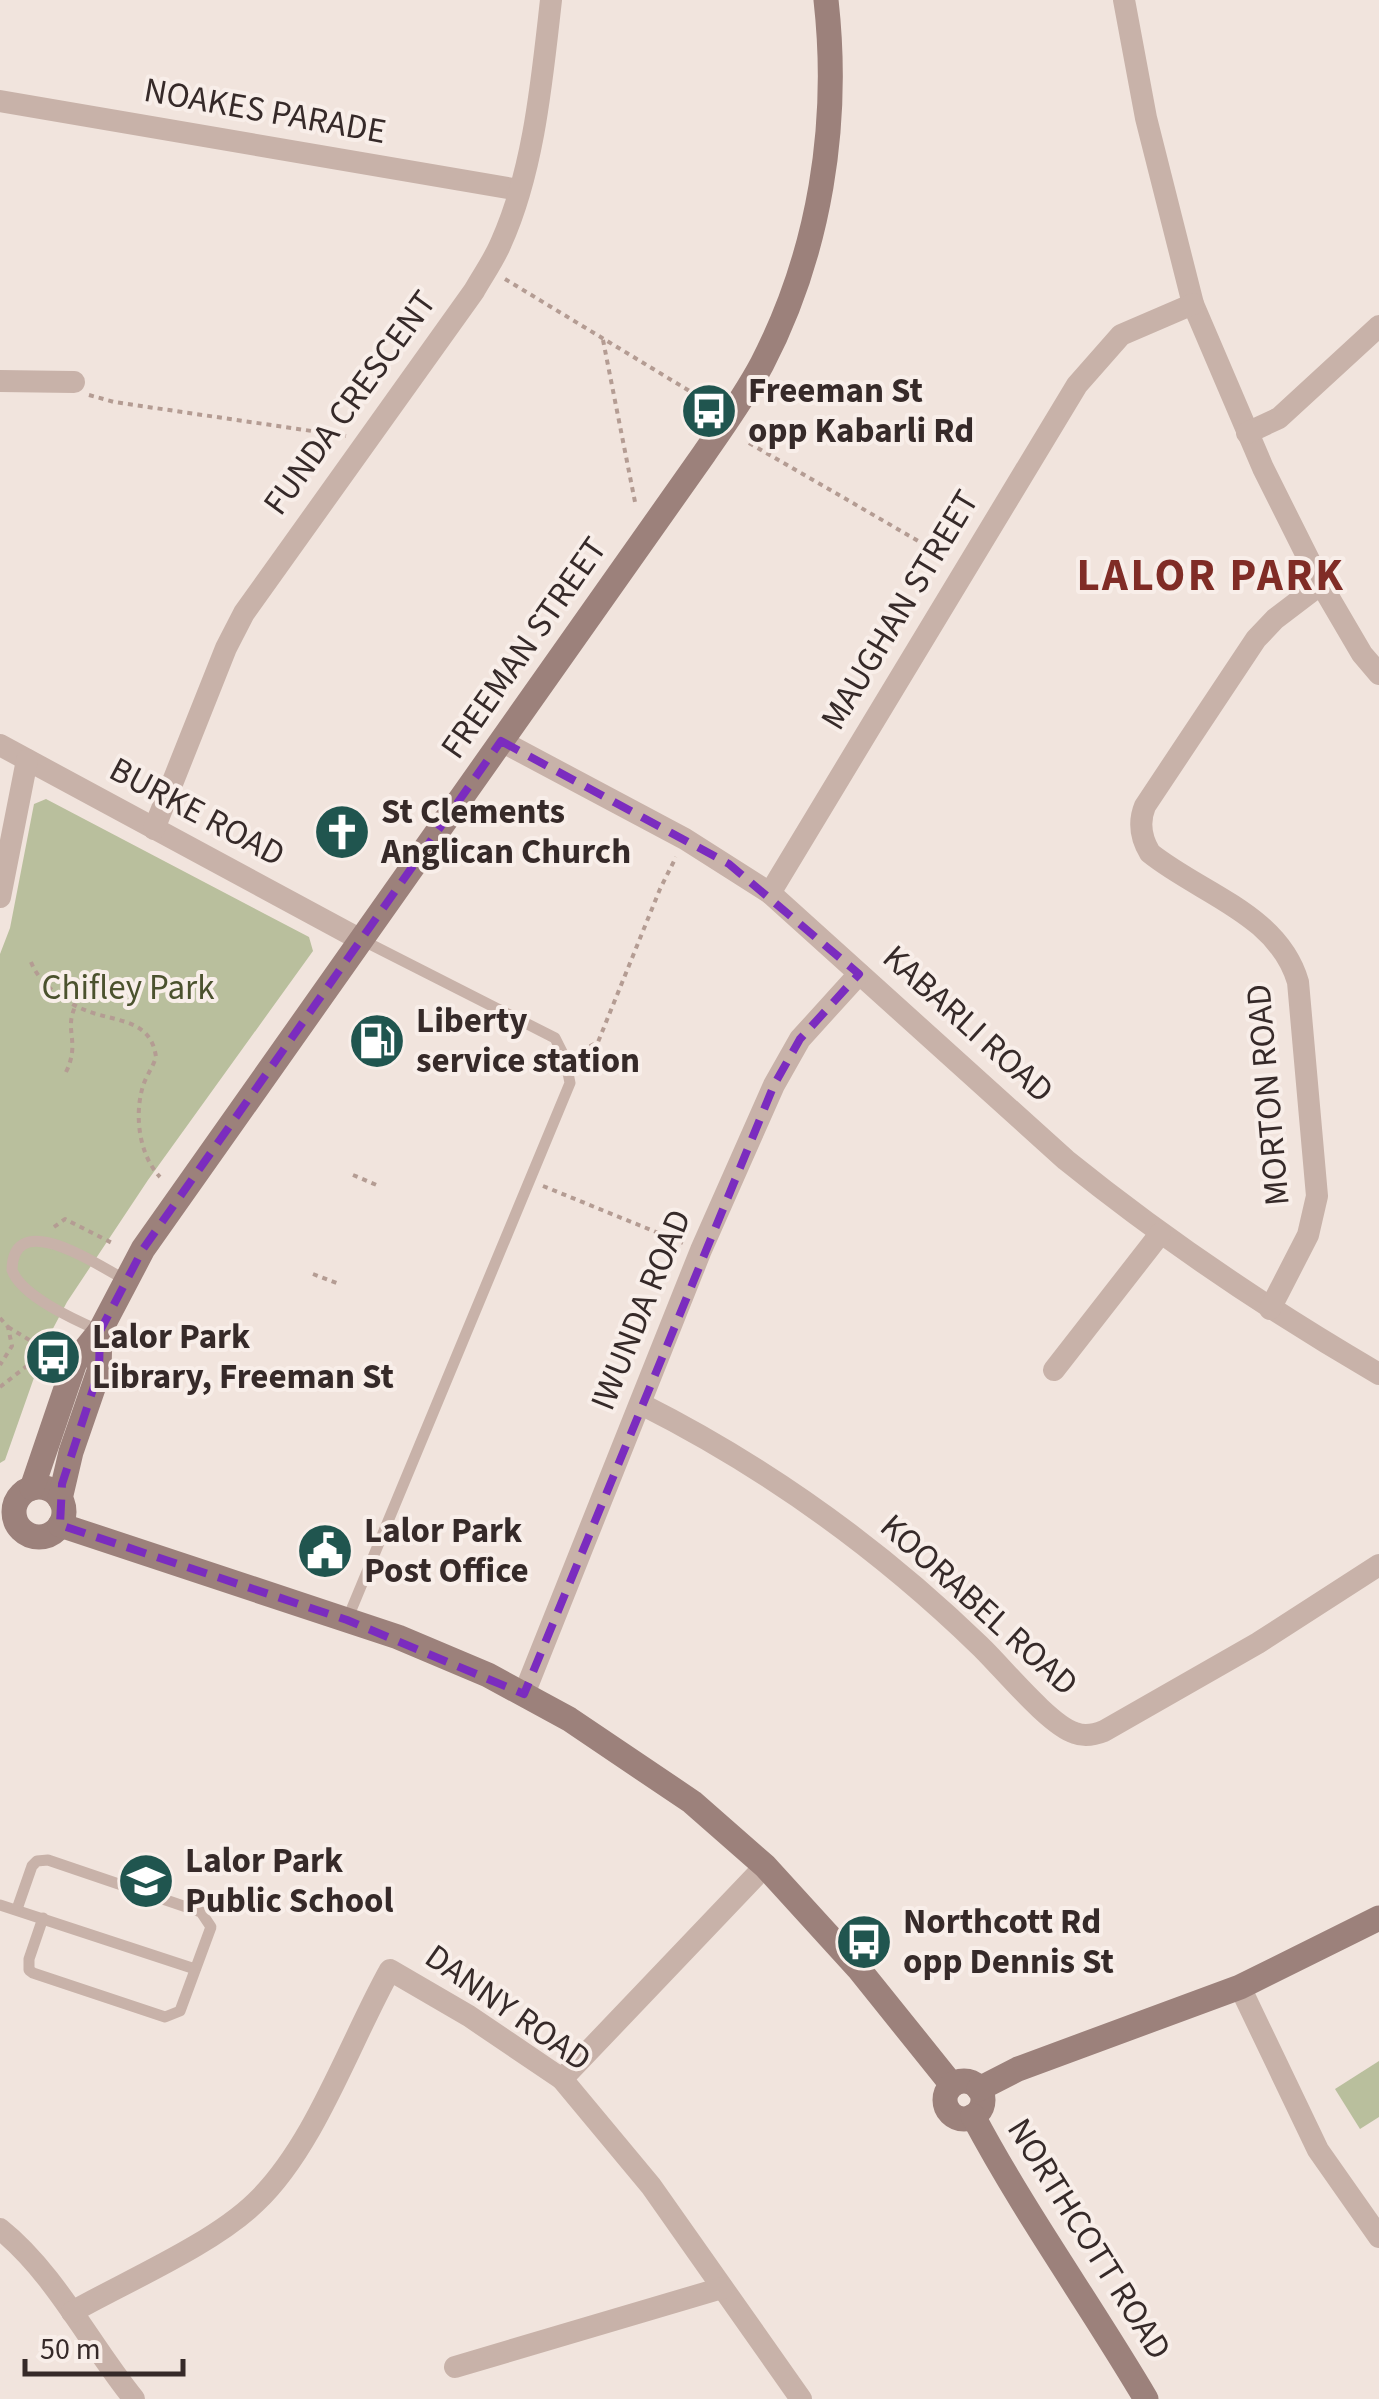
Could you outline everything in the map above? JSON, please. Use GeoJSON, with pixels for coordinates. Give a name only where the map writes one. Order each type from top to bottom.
{"type":"FeatureCollection","features":[{"type":"Feature","properties":{"kind":"street","name":"FUNDA CRESCENT"},"geometry":{"type":"LineString","coordinates":[[154,829],[226,648],[244,613],[474,291],[502,242],[519,190],[540,98],[550,0]]}},
{"type":"Feature","properties":{"kind":"street","name":"FREEMAN STREET"},"geometry":{"type":"LineString","coordinates":[[15,1499],[75,1362],[100,1332],[143,1249],[746,390],[777,332],[810,241],[823,181],[830,90],[826,0]]}},
{"type":"Feature","properties":{"kind":"street"},"geometry":{"type":"LineString","coordinates":[[1124,0],[1146,118],[1193,304],[1247,434],[1322,584],[1362,654],[1379,674]]}},
{"type":"Feature","properties":{"kind":"street","name":"NOAKES PARADE"},"geometry":{"type":"LineString","coordinates":[[0,101],[519,190]]}},
{"type":"Feature","properties":{"kind":"street","name":"MAUGHAN STREET"},"geometry":{"type":"LineString","coordinates":[[770,893],[1077,385],[1121,336],[1193,304]]}},
{"type":"Feature","properties":{"kind":"street"},"geometry":{"type":"LineString","coordinates":[[1247,434],[1279,418],[1379,326]]}},
{"type":"Feature","properties":{"kind":"street"},"geometry":{"type":"LineString","coordinates":[[0,381],[74,382]]}},
{"type":"Feature","properties":{"kind":"street","name":"MORTON ROAD"},"geometry":{"type":"LineString","coordinates":[[1270,1309],[1308,1235],[1318,1196],[1298,982],[1287,952],[1271,933],[1150,852],[1142,839],[1141,820],[1145,806],[1256,638],[1322,584]]}},
{"type":"Feature","properties":{"kind":"street","name":"KABARLI ROAD"},"geometry":{"type":"LineString","coordinates":[[501,742],[686,839],[770,893],[1066,1160],[1160,1234],[1270,1309],[1379,1374]]}},
{"type":"Feature","properties":{"kind":"street","name":"BURKE ROAD"},"geometry":{"type":"LineString","coordinates":[[0,746],[361,940]]}},
{"type":"Feature","properties":{"kind":"street"},"geometry":{"type":"LineString","coordinates":[[0,897],[27,760]]}},
{"type":"Feature","properties":{"kind":"street","name":"IWUNDA ROAD"},"geometry":{"type":"LineString","coordinates":[[524,1694],[701,1250],[783,1070],[800,1040],[860,974]]}},
{"type":"Feature","properties":{"kind":"street"},"geometry":{"type":"LineString","coordinates":[[1054,1370],[1160,1234]]}},
{"type":"Feature","properties":{"kind":"street","name":"FREEMAN STREET"},"geometry":{"type":"LineString","coordinates":[[60,1498],[99,1371],[100,1332]]}},
{"type":"Feature","properties":{"kind":"street","name":"KOORABEL ROAD"},"geometry":{"type":"LineString","coordinates":[[641,1404],[736,1457],[837,1524],[943,1611],[1055,1721],[1079,1735],[1104,1731],[1258,1643],[1379,1565]]}},
{"type":"Feature","properties":{"kind":"street"},"geometry":{"type":"LineString","coordinates":[[48,1488],[60,1498],[64,1512],[60,1525],[44,1536],[30,1535],[18,1527],[15,1499],[48,1488]]}},
{"type":"Feature","properties":{"kind":"street"},"geometry":{"type":"LineString","coordinates":[[60,1525],[426,1648],[524,1694],[616,1749],[692,1802],[765,1866],[840,1947],[952,2085]]}},
{"type":"Feature","properties":{"kind":"street"},"geometry":{"type":"LineString","coordinates":[[562,2079],[765,1866]]}},
{"type":"Feature","properties":{"kind":"street"},"geometry":{"type":"LineString","coordinates":[[979,2089],[1018,2069],[1240,1986],[1379,1918]]}},
{"type":"Feature","properties":{"kind":"street","name":"DANNY ROAD"},"geometry":{"type":"LineString","coordinates":[[72,2312],[226,2226],[257,2201],[284,2170],[312,2124],[390,1970],[470,2016],[562,2079],[651,2186],[801,2399]]}},
{"type":"Feature","properties":{"kind":"street"},"geometry":{"type":"LineString","coordinates":[[1240,1986],[1318,2150],[1379,2236]]}},
{"type":"Feature","properties":{"kind":"street"},"geometry":{"type":"LineString","coordinates":[[967,2082],[979,2089],[982,2102],[973,2116],[956,2117],[947,2108],[945,2098],[952,2085],[967,2082]]}},
{"type":"Feature","properties":{"kind":"street","name":"NORTHCOTT ROAD"},"geometry":{"type":"LineString","coordinates":[[973,2116],[1146,2399]]}},
{"type":"Feature","properties":{"kind":"street"},"geometry":{"type":"LineString","coordinates":[[0,2229],[13,2239],[72,2312],[134,2399]]}},
{"type":"Feature","properties":{"kind":"street"},"geometry":{"type":"LineString","coordinates":[[455,2367],[722,2288]]}},
{"type":"Feature","properties":{"kind":"lane"},"geometry":{"type":"LineString","coordinates":[[347,1620],[570,1083],[565,1058],[555,1038],[361,940]]}},
{"type":"Feature","properties":{"kind":"lane"},"geometry":{"type":"LineString","coordinates":[[100,1332],[22,1287],[12,1270],[15,1255],[26,1243],[44,1240],[126,1280]]}},
{"type":"Feature","properties":{"kind":"lane"},"geometry":{"type":"LineString","coordinates":[[17,1909],[32,1866],[48,1860],[201,1912],[211,1926],[180,2011],[164,2017],[29,1970],[28,1959],[43,1918]]}},
{"type":"Feature","properties":{"kind":"lane"},"geometry":{"type":"LineString","coordinates":[[0,1905],[195,1970]]}},
{"type":"Feature","properties":{"kind":"path"},"geometry":{"type":"LineString","coordinates":[[487,268],[706,401]]}},
{"type":"Feature","properties":{"kind":"path"},"geometry":{"type":"LineString","coordinates":[[604,340],[635,502]]}},
{"type":"Feature","properties":{"kind":"path"},"geometry":{"type":"LineString","coordinates":[[114,402],[338,434]]}},
{"type":"Feature","properties":{"kind":"path"},"geometry":{"type":"LineString","coordinates":[[749,443],[967,569]]}},
{"type":"Feature","properties":{"kind":"path"},"geometry":{"type":"LineString","coordinates":[[565,1058],[598,1042],[660,889],[686,839]]}},
{"type":"Feature","properties":{"kind":"path"},"geometry":{"type":"LineString","coordinates":[[31,962],[44,984],[76,1005],[128,1021],[151,1038],[156,1057],[143,1085],[139,1116],[146,1158],[160,1177]]}},
{"type":"Feature","properties":{"kind":"path"},"geometry":{"type":"LineString","coordinates":[[66,1072],[74,1055],[70,1019],[76,1005]]}},
{"type":"Feature","properties":{"kind":"path"},"geometry":{"type":"LineString","coordinates":[[353,1175],[379,1186]]}},
{"type":"Feature","properties":{"kind":"path"},"geometry":{"type":"LineString","coordinates":[[529,1180],[701,1250]]}},
{"type":"Feature","properties":{"kind":"path"},"geometry":{"type":"LineString","coordinates":[[65,1219],[114,1244]]}},
{"type":"Feature","properties":{"kind":"path"},"geometry":{"type":"LineString","coordinates":[[313,1274],[339,1284]]}},
{"type":"Feature","properties":{"kind":"path"},"geometry":{"type":"LineString","coordinates":[[0,1318],[36,1344],[42,1354]]}},
{"type":"Feature","properties":{"kind":"path"},"geometry":{"type":"LineString","coordinates":[[0,1365],[12,1346],[8,1327]]}},
{"type":"Feature","properties":{"kind":"path"},"geometry":{"type":"LineString","coordinates":[[0,1388],[51,1347]]}},
{"type":"Feature","properties":{"kind":"path"},"geometry":{"type":"LineString","coordinates":[[269,1381],[295,1392]]}},
{"type":"Feature","properties":{"kind":"highlighted area"},"geometry":{"type":"Polygon","coordinates":[[[501,741],[729,864],[859,974],[800,1039],[774,1085],[524,1694],[347,1620],[60,1525],[62,1484],[99,1371],[100,1331],[143,1249],[501,741]]]}},
{"type":"Feature","properties":{"kind":"green space","name":"Chifley Park"},"geometry":{"type":"Polygon","coordinates":[[[46,799],[309,937],[313,951],[148,1180],[67,1302],[48,1338],[5,1460],[0,1463],[0,954],[10,928],[34,804],[46,799]]]}},
{"type":"Feature","properties":{"kind":"green space"},"geometry":{"type":"Polygon","coordinates":[[[1379,2061],[1379,2117],[1360,2129],[1335,2089],[1379,2061]]]}},
{"type":"Feature","properties":{"kind":"place","name":"Freeman St opp Kabarli Rd"},"geometry":{"type":"Point","coordinates":[709,411]}},
{"type":"Feature","properties":{"kind":"place","name":"St Clements Anglican Church"},"geometry":{"type":"Point","coordinates":[342,832]}},
{"type":"Feature","properties":{"kind":"place","name":"Liberty service station"},"geometry":{"type":"Point","coordinates":[377,1041]}},
{"type":"Feature","properties":{"kind":"place","name":"Lalor Park Library, Freeman St"},"geometry":{"type":"Point","coordinates":[53,1357]}},
{"type":"Feature","properties":{"kind":"place","name":"Lalor Park Post Office"},"geometry":{"type":"Point","coordinates":[325,1551]}},
{"type":"Feature","properties":{"kind":"place","name":"Lalor Park Public School"},"geometry":{"type":"Point","coordinates":[146,1881]}},
{"type":"Feature","properties":{"kind":"place","name":"Northcott Rd opp Dennis St"},"geometry":{"type":"Point","coordinates":[864,1942]}},
{"type":"Feature","properties":{"kind":"district","name":"LALOR PARK"},"geometry":{"type":"Point","coordinates":[1211,576]}}]}
